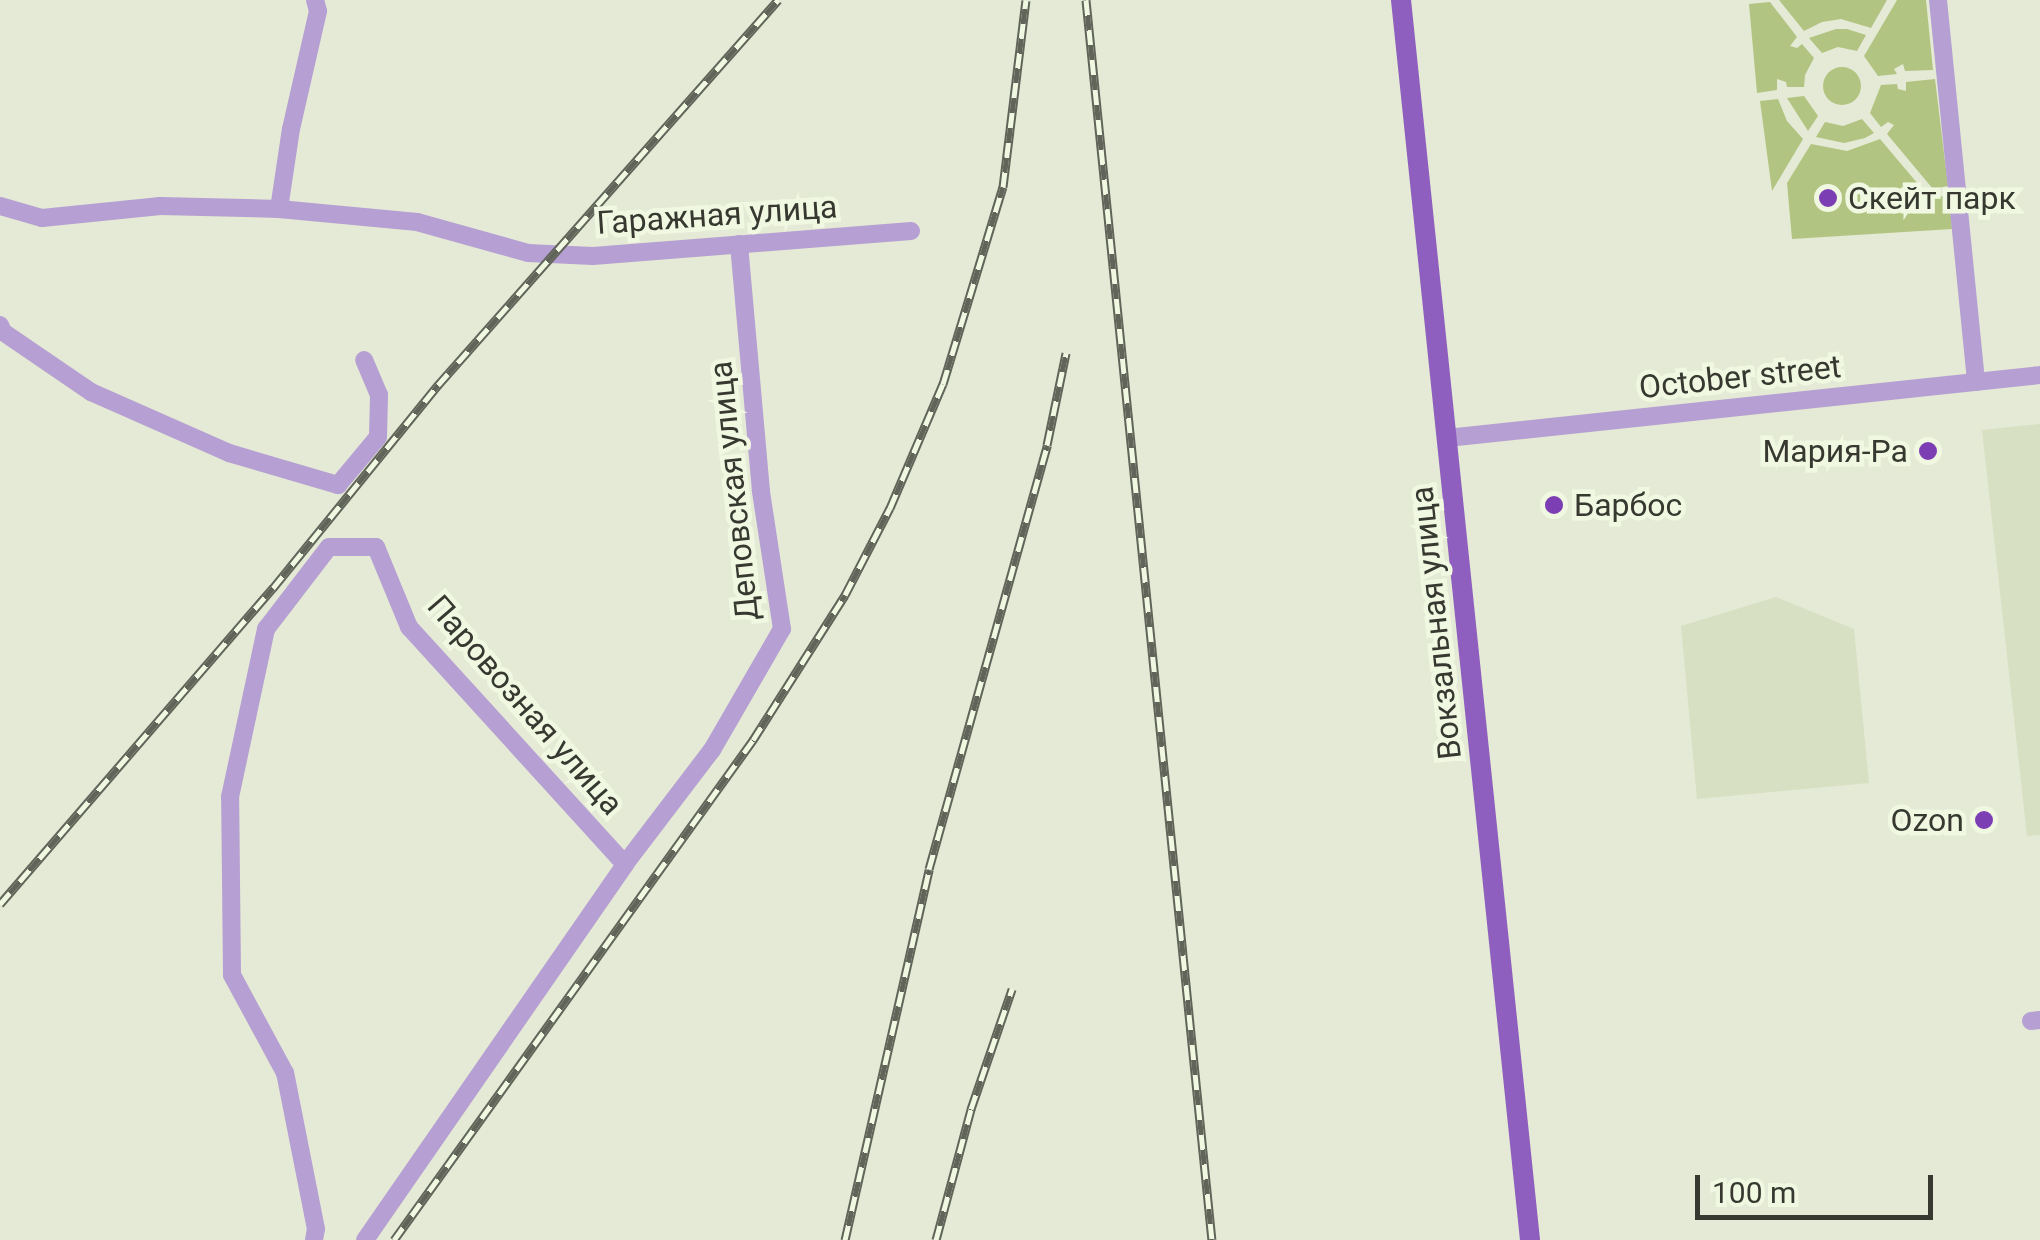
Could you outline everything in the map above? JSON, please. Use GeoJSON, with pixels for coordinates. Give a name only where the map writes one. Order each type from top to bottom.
{"type":"FeatureCollection","features":[{"type":"Feature","properties":{"kind":"main road","name":"Вокзальная улица"},"geometry":{"type":"LineString","coordinates":[[1401,0],[1530,1240]]}},
{"type":"Feature","properties":{"kind":"street"},"geometry":{"type":"LineString","coordinates":[[0,206],[42,218],[160,206],[279,209],[290,129],[318,11],[315,0]]}},
{"type":"Feature","properties":{"kind":"street"},"geometry":{"type":"LineString","coordinates":[[1938,0],[1976,382]]}},
{"type":"Feature","properties":{"kind":"street","name":"Гаражная улица"},"geometry":{"type":"LineString","coordinates":[[279,209],[417,222],[528,254],[593,256],[911,231]]}},
{"type":"Feature","properties":{"kind":"street","name":"Деповская улица"},"geometry":{"type":"LineString","coordinates":[[625,864],[712,750],[782,629],[761,492],[739,244]]}},
{"type":"Feature","properties":{"kind":"street"},"geometry":{"type":"LineString","coordinates":[[0,325],[3,332],[91,392],[229,454],[338,485],[378,437],[380,395],[364,360]]}},
{"type":"Feature","properties":{"kind":"street","name":"October street"},"geometry":{"type":"LineString","coordinates":[[1446,438],[2040,376]]}},
{"type":"Feature","properties":{"kind":"street","name":"Паровозная улица"},"geometry":{"type":"LineString","coordinates":[[314,1240],[316,1229],[285,1073],[232,974],[230,797],[266,629],[329,546],[376,547],[409,627],[625,864],[365,1240]]}},
{"type":"Feature","properties":{"kind":"shaded area"},"geometry":{"type":"Polygon","coordinates":[[[2040,424],[2040,835],[2027,836],[1982,430],[2040,424]]]}},
{"type":"Feature","properties":{"kind":"shaded area"},"geometry":{"type":"Polygon","coordinates":[[[1776,597],[1854,629],[1869,783],[1697,799],[1681,626],[1776,597]]]}},
{"type":"Feature","properties":{"kind":"green space"},"geometry":{"type":"Polygon","coordinates":[[[1779,0],[1887,0],[1871,28],[1841,19],[1822,22],[1804,31],[1779,0]]]}},
{"type":"Feature","properties":{"kind":"green space"},"geometry":{"type":"Polygon","coordinates":[[[1897,0],[1926,0],[1933,70],[1905,71],[1903,64],[1894,69],[1897,74],[1878,76],[1864,56],[1897,0]]]}},
{"type":"Feature","properties":{"kind":"green space"},"geometry":{"type":"Polygon","coordinates":[[[1770,2],[1797,37],[1790,46],[1797,48],[1802,44],[1814,58],[1804,87],[1787,87],[1786,82],[1777,79],[1777,90],[1757,93],[1749,4],[1770,2]]]}},
{"type":"Feature","properties":{"kind":"green space"},"geometry":{"type":"Polygon","coordinates":[[[1836,29],[1866,35],[1857,51],[1838,47],[1822,53],[1809,38],[1836,29]]]}},
{"type":"Feature","properties":{"kind":"green space"},"geometry":{"type":"Polygon","coordinates":[[[1842,67],[1855,73],[1861,86],[1855,99],[1842,105],[1829,99],[1823,86],[1829,73],[1842,67]]]}},
{"type":"Feature","properties":{"kind":"green space"},"geometry":{"type":"Polygon","coordinates":[[[1935,79],[1948,186],[1933,189],[1887,134],[1894,125],[1888,122],[1881,127],[1870,113],[1881,85],[1897,84],[1898,89],[1906,91],[1906,82],[1935,79]]]}},
{"type":"Feature","properties":{"kind":"green space"},"geometry":{"type":"Polygon","coordinates":[[[1804,96],[1818,116],[1808,131],[1787,98],[1804,96]]]}},
{"type":"Feature","properties":{"kind":"green space"},"geometry":{"type":"Polygon","coordinates":[[[1778,99],[1787,121],[1803,139],[1772,191],[1760,101],[1778,99]]]}},
{"type":"Feature","properties":{"kind":"green space"},"geometry":{"type":"Polygon","coordinates":[[[1862,119],[1874,133],[1865,138],[1844,143],[1816,137],[1825,122],[1843,126],[1862,119]]]}},
{"type":"Feature","properties":{"kind":"green space"},"geometry":{"type":"Polygon","coordinates":[[[1880,139],[1929,197],[1949,196],[1952,229],[1792,239],[1787,183],[1811,144],[1847,151],[1880,139]]]}},
{"type":"Feature","properties":{"kind":"railway"},"geometry":{"type":"LineString","coordinates":[[0,904],[273,588],[438,385],[778,0]]}},
{"type":"Feature","properties":{"kind":"railway"},"geometry":{"type":"LineString","coordinates":[[394,1240],[753,740],[845,595],[890,508],[943,384],[1003,187],[1026,0]]}},
{"type":"Feature","properties":{"kind":"railway"},"geometry":{"type":"LineString","coordinates":[[1086,0],[1212,1240]]}},
{"type":"Feature","properties":{"kind":"railway"},"geometry":{"type":"LineString","coordinates":[[845,1240],[929,869],[1047,445],[1066,353]]}},
{"type":"Feature","properties":{"kind":"railway"},"geometry":{"type":"LineString","coordinates":[[936,1240],[971,1109],[1012,989]]}},
{"type":"Feature","properties":{"kind":"place","name":"Скейт парк"},"geometry":{"type":"Point","coordinates":[1828,198]}},
{"type":"Feature","properties":{"kind":"place","name":"Мария-Ра"},"geometry":{"type":"Point","coordinates":[1928,451]}},
{"type":"Feature","properties":{"kind":"place","name":"Барбос"},"geometry":{"type":"Point","coordinates":[1554,505]}},
{"type":"Feature","properties":{"kind":"place","name":"Ozon"},"geometry":{"type":"Point","coordinates":[1984,820]}}]}
